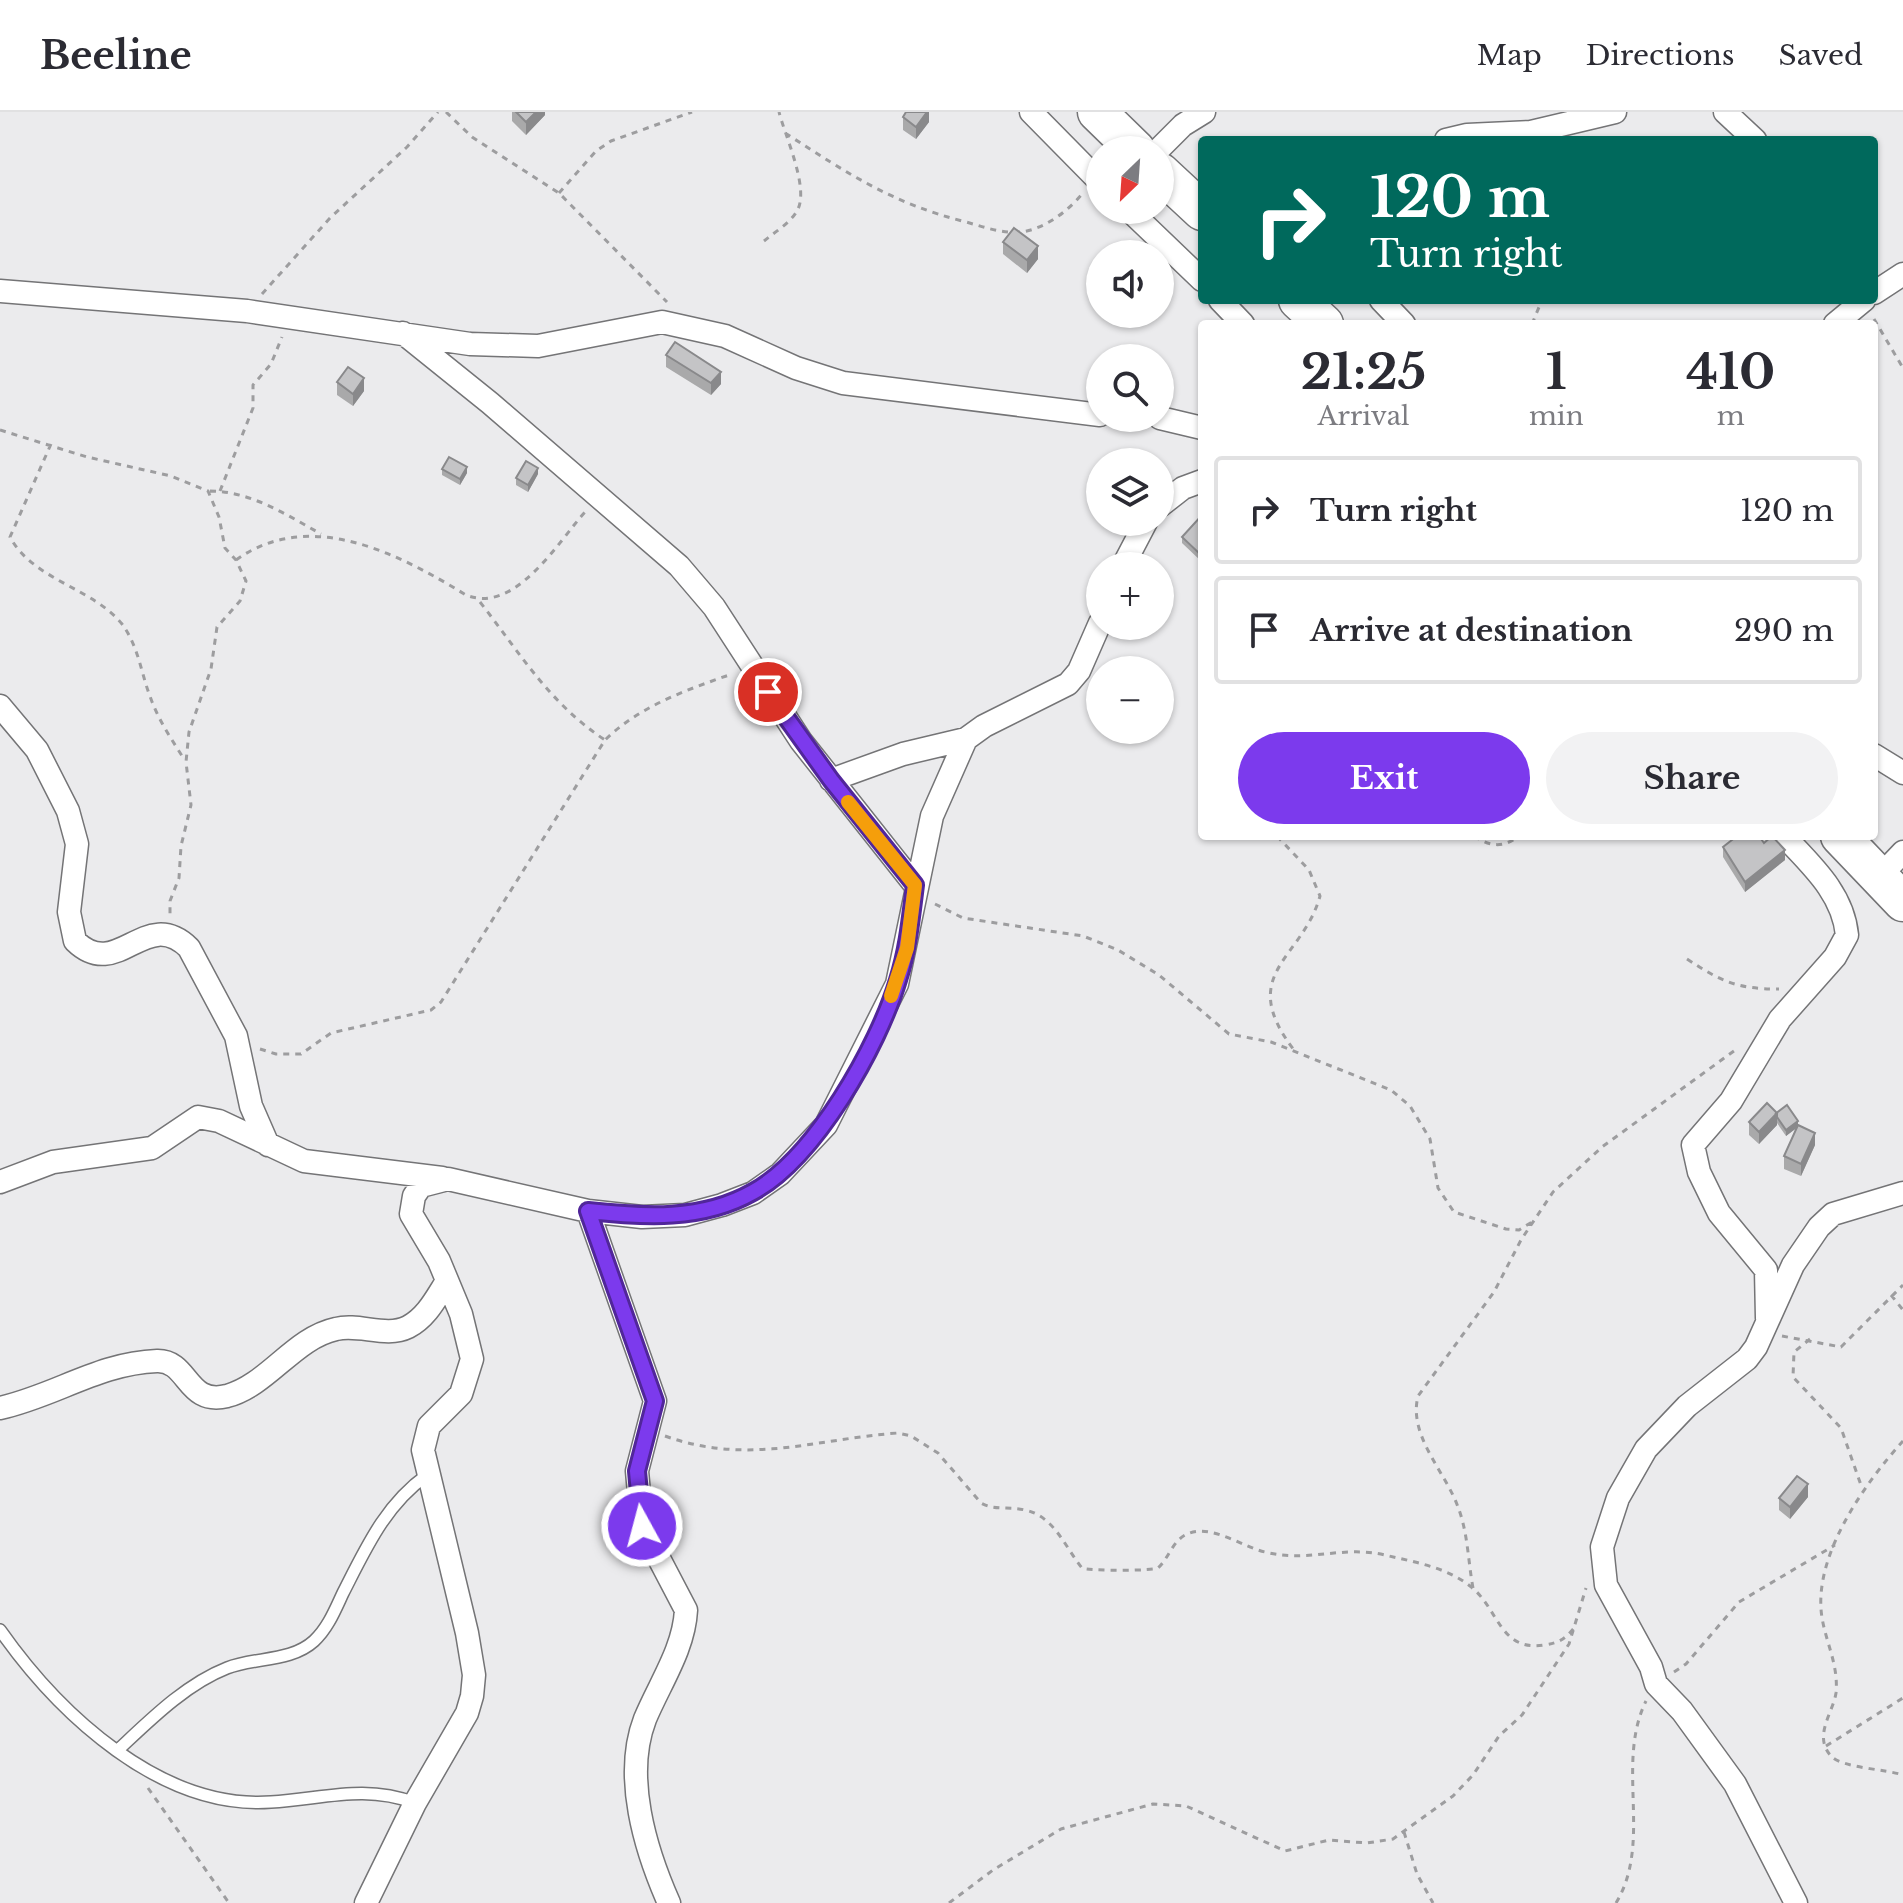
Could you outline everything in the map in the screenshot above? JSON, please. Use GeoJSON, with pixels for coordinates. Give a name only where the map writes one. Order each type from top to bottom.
{"type":"FeatureCollection","features":[{"type":"Feature","properties":{"kind":"highway"},"geometry":{"type":"LineString","coordinates":[[1097,112],[1122,136]]}},
{"type":"Feature","properties":{"kind":"highway"},"geometry":{"type":"LineString","coordinates":[[1174,185],[1198,207]]}},
{"type":"Feature","properties":{"kind":"highway"},"geometry":{"type":"LineString","coordinates":[[1302,304],[1320,320]]}},
{"type":"Feature","properties":{"kind":"highway"},"geometry":{"type":"LineString","coordinates":[[1848,840],[1895,877]]}},
{"type":"Feature","properties":{"kind":"street"},"geometry":{"type":"LineString","coordinates":[[1031,112],[1086,168]]}},
{"type":"Feature","properties":{"kind":"street"},"geometry":{"type":"LineString","coordinates":[[1172,136],[1204,112]]}},
{"type":"Feature","properties":{"kind":"street"},"geometry":{"type":"LineString","coordinates":[[1463,136],[1531,132],[1615,112]]}},
{"type":"Feature","properties":{"kind":"street"},"geometry":{"type":"LineString","coordinates":[[1725,112],[1751,136]]}},
{"type":"Feature","properties":{"kind":"street"},"geometry":{"type":"LineString","coordinates":[[1144,224],[1198,276]]}},
{"type":"Feature","properties":{"kind":"street"},"geometry":{"type":"LineString","coordinates":[[1878,293],[1903,274]]}},
{"type":"Feature","properties":{"kind":"street"},"geometry":{"type":"LineString","coordinates":[[0,291],[199,310],[247,311],[470,344],[538,346],[662,322],[725,336],[796,368],[843,383],[1086,413]]}},
{"type":"Feature","properties":{"kind":"street"},"geometry":{"type":"LineString","coordinates":[[1224,304],[1239,320]]}},
{"type":"Feature","properties":{"kind":"street"},"geometry":{"type":"LineString","coordinates":[[1385,304],[1400,320]]}},
{"type":"Feature","properties":{"kind":"street"},"geometry":{"type":"LineString","coordinates":[[1841,320],[1863,304]]}},
{"type":"Feature","properties":{"kind":"street"},"geometry":{"type":"LineString","coordinates":[[403,333],[679,566],[714,607],[831,780],[914,890]]}},
{"type":"Feature","properties":{"kind":"street"},"geometry":{"type":"LineString","coordinates":[[1174,421],[1198,427]]}},
{"type":"Feature","properties":{"kind":"street"},"geometry":{"type":"LineString","coordinates":[[1174,495],[1198,482]]}},
{"type":"Feature","properties":{"kind":"street"},"geometry":{"type":"LineString","coordinates":[[831,780],[888,759],[966,739],[984,726],[1068,684],[1079,671],[1093,640]]}},
{"type":"Feature","properties":{"kind":"street"},"geometry":{"type":"LineString","coordinates":[[0,706],[37,750],[68,811],[77,844],[69,912],[75,941],[96,954],[113,954],[152,934],[175,936],[189,948],[236,1036],[251,1106],[268,1145]]}},
{"type":"Feature","properties":{"kind":"street"},"geometry":{"type":"LineString","coordinates":[[0,1182],[53,1162],[152,1148],[198,1117],[219,1121],[304,1161],[448,1179],[588,1211],[642,1217],[685,1215],[753,1193],[780,1174],[826,1125],[871,1040],[897,984],[907,948],[914,890],[932,816],[966,739]]}},
{"type":"Feature","properties":{"kind":"street"},"geometry":{"type":"LineString","coordinates":[[1878,757],[1903,773]]}},
{"type":"Feature","properties":{"kind":"street"},"geometry":{"type":"LineString","coordinates":[[1765,1330],[1766,1270],[1719,1213],[1699,1172],[1693,1145],[1731,1101],[1774,1028],[1842,947],[1847,935],[1835,897],[1818,872],[1788,840]]}},
{"type":"Feature","properties":{"kind":"street"},"geometry":{"type":"LineString","coordinates":[[366,1903],[415,1803],[467,1713],[474,1675],[423,1450],[429,1426],[461,1394],[472,1359],[461,1314],[411,1214],[414,1196],[421,1186],[448,1179]]}},
{"type":"Feature","properties":{"kind":"street"},"geometry":{"type":"LineString","coordinates":[[1796,1903],[1735,1784],[1682,1711],[1656,1684],[1651,1667],[1606,1585],[1602,1547],[1618,1498],[1646,1449],[1706,1389],[1747,1359],[1765,1330],[1793,1265],[1819,1227],[1833,1214],[1903,1193]]}},
{"type":"Feature","properties":{"kind":"street"},"geometry":{"type":"LineString","coordinates":[[588,1211],[655,1401],[637,1471],[642,1526],[686,1610],[676,1650],[646,1717],[635,1759],[646,1838],[669,1903]]}},
{"type":"Feature","properties":{"kind":"street"},"geometry":{"type":"LineString","coordinates":[[0,1408],[102,1368],[162,1361],[176,1366],[194,1391],[211,1397],[228,1395],[296,1350],[336,1329],[404,1329],[430,1308],[447,1281]]}},
{"type":"Feature","properties":{"kind":"lane"},"geometry":{"type":"LineString","coordinates":[[121,1751],[173,1702],[225,1669],[296,1652],[312,1642],[323,1631],[383,1518],[399,1498],[427,1475]]}},
{"type":"Feature","properties":{"kind":"lane"},"geometry":{"type":"LineString","coordinates":[[0,1630],[46,1688],[76,1717],[121,1751],[176,1783],[214,1798],[270,1802],[334,1792],[369,1791],[415,1803]]}},
{"type":"Feature","properties":{"kind":"path"},"geometry":{"type":"LineString","coordinates":[[247,311],[330,218],[407,147],[438,112]]}},
{"type":"Feature","properties":{"kind":"path"},"geometry":{"type":"LineString","coordinates":[[446,112],[472,137],[559,193],[593,232],[636,268],[692,327]]}},
{"type":"Feature","properties":{"kind":"path"},"geometry":{"type":"LineString","coordinates":[[559,193],[596,151],[611,141],[692,112]]}},
{"type":"Feature","properties":{"kind":"path"},"geometry":{"type":"LineString","coordinates":[[764,241],[797,211],[802,199],[800,181],[779,112]]}},
{"type":"Feature","properties":{"kind":"path"},"geometry":{"type":"LineString","coordinates":[[785,133],[885,196],[936,214],[1005,232],[1022,232],[1053,220],[1086,191]]}},
{"type":"Feature","properties":{"kind":"path"},"geometry":{"type":"LineString","coordinates":[[1871,304],[1903,368]]}},
{"type":"Feature","properties":{"kind":"path"},"geometry":{"type":"LineString","coordinates":[[220,491],[253,408],[253,385],[271,364],[284,334],[296,318]]}},
{"type":"Feature","properties":{"kind":"path"},"geometry":{"type":"LineString","coordinates":[[0,430],[87,457],[171,476],[208,491],[220,491],[277,509],[324,536]]}},
{"type":"Feature","properties":{"kind":"path"},"geometry":{"type":"LineString","coordinates":[[51,444],[10,537],[37,565],[100,605],[123,625],[138,653],[160,720],[186,762]]}},
{"type":"Feature","properties":{"kind":"path"},"geometry":{"type":"LineString","coordinates":[[175,936],[170,901],[179,878],[181,846],[192,791],[186,762],[189,732],[211,669],[217,627],[240,601],[246,581],[236,560],[225,548],[219,517],[208,491]]}},
{"type":"Feature","properties":{"kind":"path"},"geometry":{"type":"LineString","coordinates":[[479,600],[491,599],[533,574],[558,549],[598,497]]}},
{"type":"Feature","properties":{"kind":"path"},"geometry":{"type":"LineString","coordinates":[[236,560],[287,537],[324,536],[358,542],[479,600],[560,707],[605,740]]}},
{"type":"Feature","properties":{"kind":"path"},"geometry":{"type":"LineString","coordinates":[[236,1036],[276,1054],[301,1054],[331,1033],[431,1010],[441,1002],[605,740],[622,723],[661,701],[752,667]]}},
{"type":"Feature","properties":{"kind":"path"},"geometry":{"type":"LineString","coordinates":[[1281,840],[1309,870],[1319,888],[1318,902],[1279,966],[1271,992],[1275,1026],[1294,1050]]}},
{"type":"Feature","properties":{"kind":"path"},"geometry":{"type":"LineString","coordinates":[[1482,840],[1501,846],[1512,840]]}},
{"type":"Feature","properties":{"kind":"path"},"geometry":{"type":"LineString","coordinates":[[914,890],[963,918],[1083,936],[1118,950],[1159,975],[1229,1034],[1294,1050],[1391,1090],[1410,1106],[1430,1139],[1438,1188],[1454,1212],[1506,1229],[1519,1230],[1532,1222]]}},
{"type":"Feature","properties":{"kind":"path"},"geometry":{"type":"LineString","coordinates":[[1687,959],[1718,981],[1733,985],[1768,989],[1808,986]]}},
{"type":"Feature","properties":{"kind":"path"},"geometry":{"type":"LineString","coordinates":[[1574,1628],[1564,1641],[1554,1644],[1521,1645],[1506,1636],[1473,1588],[1458,1507],[1442,1471],[1423,1443],[1417,1404],[1424,1385],[1494,1292],[1532,1222],[1553,1192],[1602,1147],[1745,1043]]}},
{"type":"Feature","properties":{"kind":"path"},"geometry":{"type":"LineString","coordinates":[[1765,1330],[1841,1347],[1903,1285]]}},
{"type":"Feature","properties":{"kind":"path"},"geometry":{"type":"LineString","coordinates":[[1891,1295],[1903,1310]]}},
{"type":"Feature","properties":{"kind":"path"},"geometry":{"type":"LineString","coordinates":[[1810,1339],[1794,1352],[1793,1377],[1841,1428],[1862,1489]]}},
{"type":"Feature","properties":{"kind":"path"},"geometry":{"type":"LineString","coordinates":[[648,1430],[701,1447],[742,1452],[789,1449],[885,1434],[911,1436],[938,1453],[981,1503],[990,1508],[1028,1510],[1052,1525],[1082,1568],[1089,1572],[1125,1568],[1151,1571],[1179,1539],[1195,1532],[1285,1555],[1311,1556],[1348,1549],[1371,1552],[1437,1569],[1473,1588]]}},
{"type":"Feature","properties":{"kind":"path"},"geometry":{"type":"LineString","coordinates":[[1903,1441],[1862,1489],[1835,1545],[1823,1582],[1822,1602],[1836,1672],[1836,1697],[1826,1720],[1826,1746],[1839,1761],[1903,1775]]}},
{"type":"Feature","properties":{"kind":"path"},"geometry":{"type":"LineString","coordinates":[[1616,1903],[1631,1861],[1635,1736],[1642,1710],[1658,1689],[1656,1684],[1686,1664],[1718,1622],[1739,1602],[1835,1545]]}},
{"type":"Feature","properties":{"kind":"path"},"geometry":{"type":"LineString","coordinates":[[949,1903],[993,1870],[1061,1829],[1153,1804],[1186,1806],[1285,1851],[1329,1840],[1380,1842],[1404,1832],[1453,1796],[1473,1775],[1499,1736],[1522,1715],[1540,1683],[1561,1658],[1587,1584]]}},
{"type":"Feature","properties":{"kind":"path"},"geometry":{"type":"LineString","coordinates":[[1826,1746],[1903,1698]]}},
{"type":"Feature","properties":{"kind":"path"},"geometry":{"type":"LineString","coordinates":[[121,1751],[229,1903]]}},
{"type":"Feature","properties":{"kind":"path"},"geometry":{"type":"LineString","coordinates":[[1404,1832],[1417,1874],[1433,1903]]}},
{"type":"Feature","properties":{"kind":"building"},"geometry":{"type":"Polygon","coordinates":[[[516,112],[536,112],[526,122],[516,112]]]}},
{"type":"Feature","properties":{"kind":"building"},"geometry":{"type":"Polygon","coordinates":[[[906,112],[927,112],[916,127],[903,117],[906,112]]]}},
{"type":"Feature","properties":{"kind":"building"},"geometry":{"type":"Polygon","coordinates":[[[1014,228],[1038,246],[1027,260],[1003,242],[1014,228]]]}},
{"type":"Feature","properties":{"kind":"building"},"geometry":{"type":"Polygon","coordinates":[[[675,342],[721,372],[711,383],[666,355],[675,342]]]}},
{"type":"Feature","properties":{"kind":"building"},"geometry":{"type":"Polygon","coordinates":[[[348,367],[364,378],[353,394],[337,382],[348,367]]]}},
{"type":"Feature","properties":{"kind":"building"},"geometry":{"type":"Polygon","coordinates":[[[449,457],[467,467],[460,479],[442,469],[449,457]]]}},
{"type":"Feature","properties":{"kind":"building"},"geometry":{"type":"Polygon","coordinates":[[[526,461],[538,468],[528,485],[516,478],[526,461]]]}},
{"type":"Feature","properties":{"kind":"building"},"geometry":{"type":"Polygon","coordinates":[[[1198,519],[1198,552],[1182,537],[1198,519]]]}},
{"type":"Feature","properties":{"kind":"building"},"geometry":{"type":"Polygon","coordinates":[[[1732,840],[1762,840],[1764,843],[1776,840],[1785,850],[1745,882],[1723,847],[1732,840]]]}},
{"type":"Feature","properties":{"kind":"building"},"geometry":{"type":"Polygon","coordinates":[[[1767,1103],[1777,1113],[1759,1132],[1749,1122],[1767,1103]]]}},
{"type":"Feature","properties":{"kind":"building"},"geometry":{"type":"Polygon","coordinates":[[[1787,1105],[1798,1121],[1786,1130],[1775,1114],[1787,1105]]]}},
{"type":"Feature","properties":{"kind":"building"},"geometry":{"type":"Polygon","coordinates":[[[1798,1125],[1815,1133],[1801,1164],[1784,1156],[1798,1125]]]}},
{"type":"Feature","properties":{"kind":"building"},"geometry":{"type":"Polygon","coordinates":[[[1797,1476],[1808,1484],[1790,1507],[1779,1498],[1797,1476]]]}},
{"type":"Feature","properties":{"kind":"slow traffic"},"geometry":{"type":"LineString","coordinates":[[848,802],[915,885],[907,948],[891,996]]}},
{"type":"Feature","properties":{"kind":"route"},"geometry":{"type":"LineString","coordinates":[[642,1526],[637,1499],[637,1471],[654,1415],[655,1401],[588,1211],[642,1217],[685,1215],[753,1193],[780,1174],[826,1125],[897,984],[907,948],[915,885],[801,741],[768,692]]}}]}
